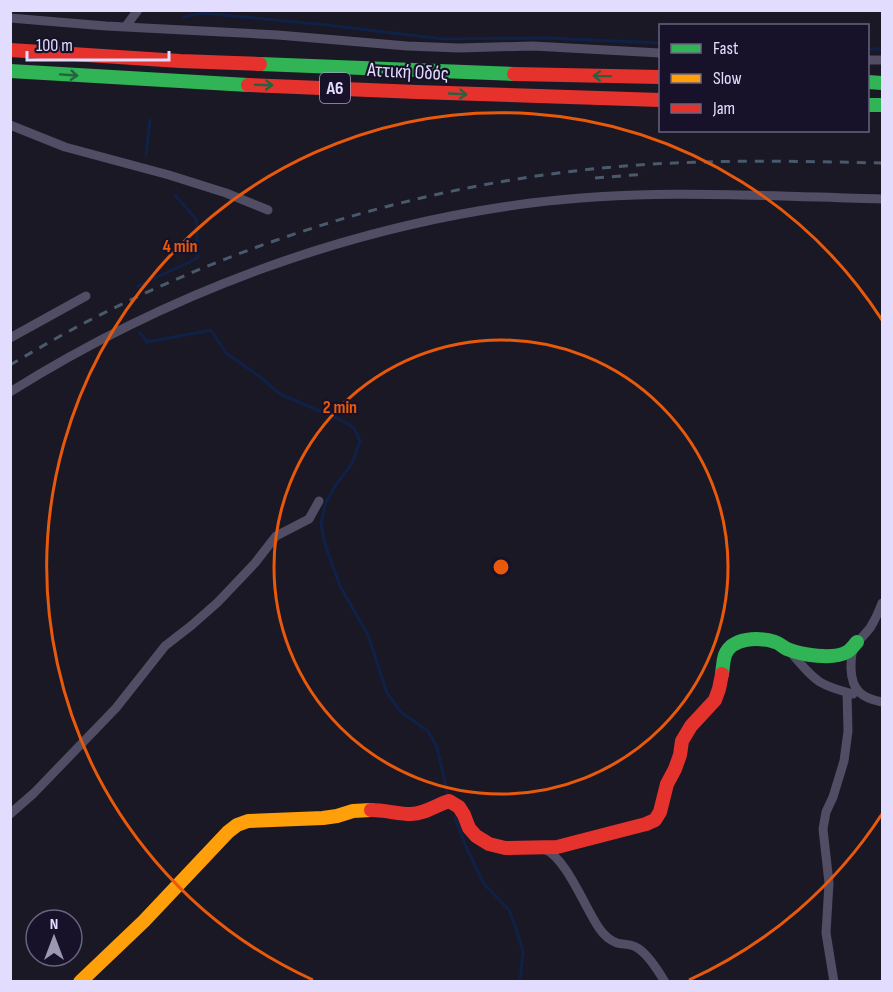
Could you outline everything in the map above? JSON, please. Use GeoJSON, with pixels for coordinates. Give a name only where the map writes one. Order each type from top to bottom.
{"type":"FeatureCollection","features":[{"type":"Feature","properties":{"kind":"main road","name":"Αττική Οδός"},"geometry":{"type":"LineString","coordinates":[[10,50],[203,62],[481,73],[659,77]]}},
{"type":"Feature","properties":{"kind":"main road","name":"Αττική Οδός"},"geometry":{"type":"LineString","coordinates":[[10,71],[180,82],[659,100]]}},
{"type":"Feature","properties":{"kind":"main road"},"geometry":{"type":"LineString","coordinates":[[80,981],[144,921],[228,832],[248,821],[337,816],[353,811],[383,810],[412,814],[449,801],[459,807],[469,828],[476,836],[489,844],[505,848],[557,847],[646,824],[655,820],[660,812],[667,784],[678,762],[682,741],[691,726],[715,700],[724,656],[730,645],[741,640],[762,640],[775,642],[803,654],[835,656],[848,652],[857,642]]}},
{"type":"Feature","properties":{"kind":"street"},"geometry":{"type":"LineString","coordinates":[[126,26],[138,10]]}},
{"type":"Feature","properties":{"kind":"street"},"geometry":{"type":"LineString","coordinates":[[10,18],[278,35],[415,47],[533,46],[659,53]]}},
{"type":"Feature","properties":{"kind":"street"},"geometry":{"type":"LineString","coordinates":[[10,125],[65,147],[181,179],[226,193],[268,210]]}},
{"type":"Feature","properties":{"kind":"street"},"geometry":{"type":"LineString","coordinates":[[10,392],[96,342],[215,286],[280,262],[416,223],[532,203],[611,197],[693,194],[882,199]]}},
{"type":"Feature","properties":{"kind":"street"},"geometry":{"type":"LineString","coordinates":[[10,338],[86,296]]}},
{"type":"Feature","properties":{"kind":"street"},"geometry":{"type":"LineString","coordinates":[[10,814],[34,793],[116,708],[165,646],[218,602],[255,563],[276,536],[309,519],[319,501]]}},
{"type":"Feature","properties":{"kind":"street"},"geometry":{"type":"LineString","coordinates":[[870,700],[860,693],[852,681],[852,652],[870,627],[882,603]]}},
{"type":"Feature","properties":{"kind":"street"},"geometry":{"type":"LineString","coordinates":[[787,649],[819,681],[834,689],[882,702]]}},
{"type":"Feature","properties":{"kind":"street"},"geometry":{"type":"LineString","coordinates":[[834,981],[826,933],[829,883],[824,830],[826,812],[844,761],[848,725],[847,693]]}},
{"type":"Feature","properties":{"kind":"street"},"geometry":{"type":"LineString","coordinates":[[563,866],[569,847],[576,842]]}},
{"type":"Feature","properties":{"kind":"street"},"geometry":{"type":"LineString","coordinates":[[538,848],[547,849],[555,855],[600,929],[608,938],[639,949],[664,981]]}},
{"type":"Feature","properties":{"kind":"waterway"},"geometry":{"type":"LineString","coordinates":[[184,17],[202,13],[443,39],[547,38],[659,43]]}},
{"type":"Feature","properties":{"kind":"waterway"},"geometry":{"type":"LineString","coordinates":[[869,49],[882,49]]}},
{"type":"Feature","properties":{"kind":"waterway"},"geometry":{"type":"LineString","coordinates":[[146,155],[150,120]]}},
{"type":"Feature","properties":{"kind":"waterway"},"geometry":{"type":"LineString","coordinates":[[138,286],[198,258],[196,219],[175,195]]}},
{"type":"Feature","properties":{"kind":"waterway"},"geometry":{"type":"LineString","coordinates":[[140,333],[147,342],[211,330],[226,353],[280,394],[354,428],[360,441],[352,464],[326,502],[321,523],[324,541],[340,586],[368,635],[387,693],[401,712],[428,731],[437,747],[448,796]]}},
{"type":"Feature","properties":{"kind":"waterway"},"geometry":{"type":"LineString","coordinates":[[455,818],[484,884],[509,910],[523,952],[520,982]]}},
{"type":"Feature","properties":{"kind":"railway"},"geometry":{"type":"LineString","coordinates":[[10,365],[98,316],[221,261],[284,237],[414,200],[546,175],[647,164],[782,161],[882,163]]}},
{"type":"Feature","properties":{"kind":"railway"},"geometry":{"type":"LineString","coordinates":[[595,178],[646,174]]}},
{"type":"Feature","properties":{"kind":"traffic: fast"},"geometry":{"type":"LineString","coordinates":[[260,64],[514,74]]}},
{"type":"Feature","properties":{"kind":"traffic: fast"},"geometry":{"type":"LineString","coordinates":[[10,71],[248,85]]}},
{"type":"Feature","properties":{"kind":"traffic: fast"},"geometry":{"type":"LineString","coordinates":[[869,82],[882,83]]}},
{"type":"Feature","properties":{"kind":"traffic: fast"},"geometry":{"type":"LineString","coordinates":[[869,105],[882,105]]}},
{"type":"Feature","properties":{"kind":"traffic: fast"},"geometry":{"type":"LineString","coordinates":[[722,674],[724,657],[729,649],[747,640],[769,640],[793,651],[826,656],[847,652],[857,642]]}},
{"type":"Feature","properties":{"kind":"traffic: slow"},"geometry":{"type":"LineString","coordinates":[[80,982],[144,921],[237,825],[248,821],[323,818],[353,811],[371,810]]}},
{"type":"Feature","properties":{"kind":"traffic: jam"},"geometry":{"type":"LineString","coordinates":[[10,50],[260,64]]}},
{"type":"Feature","properties":{"kind":"traffic: jam"},"geometry":{"type":"LineString","coordinates":[[514,74],[659,77]]}},
{"type":"Feature","properties":{"kind":"traffic: jam"},"geometry":{"type":"LineString","coordinates":[[248,85],[659,100]]}},
{"type":"Feature","properties":{"kind":"traffic: jam"},"geometry":{"type":"LineString","coordinates":[[371,810],[416,814],[449,801],[459,807],[469,828],[476,836],[489,844],[505,848],[557,847],[646,824],[655,820],[660,812],[667,784],[680,755],[682,741],[691,726],[715,700],[722,674]]}}]}
